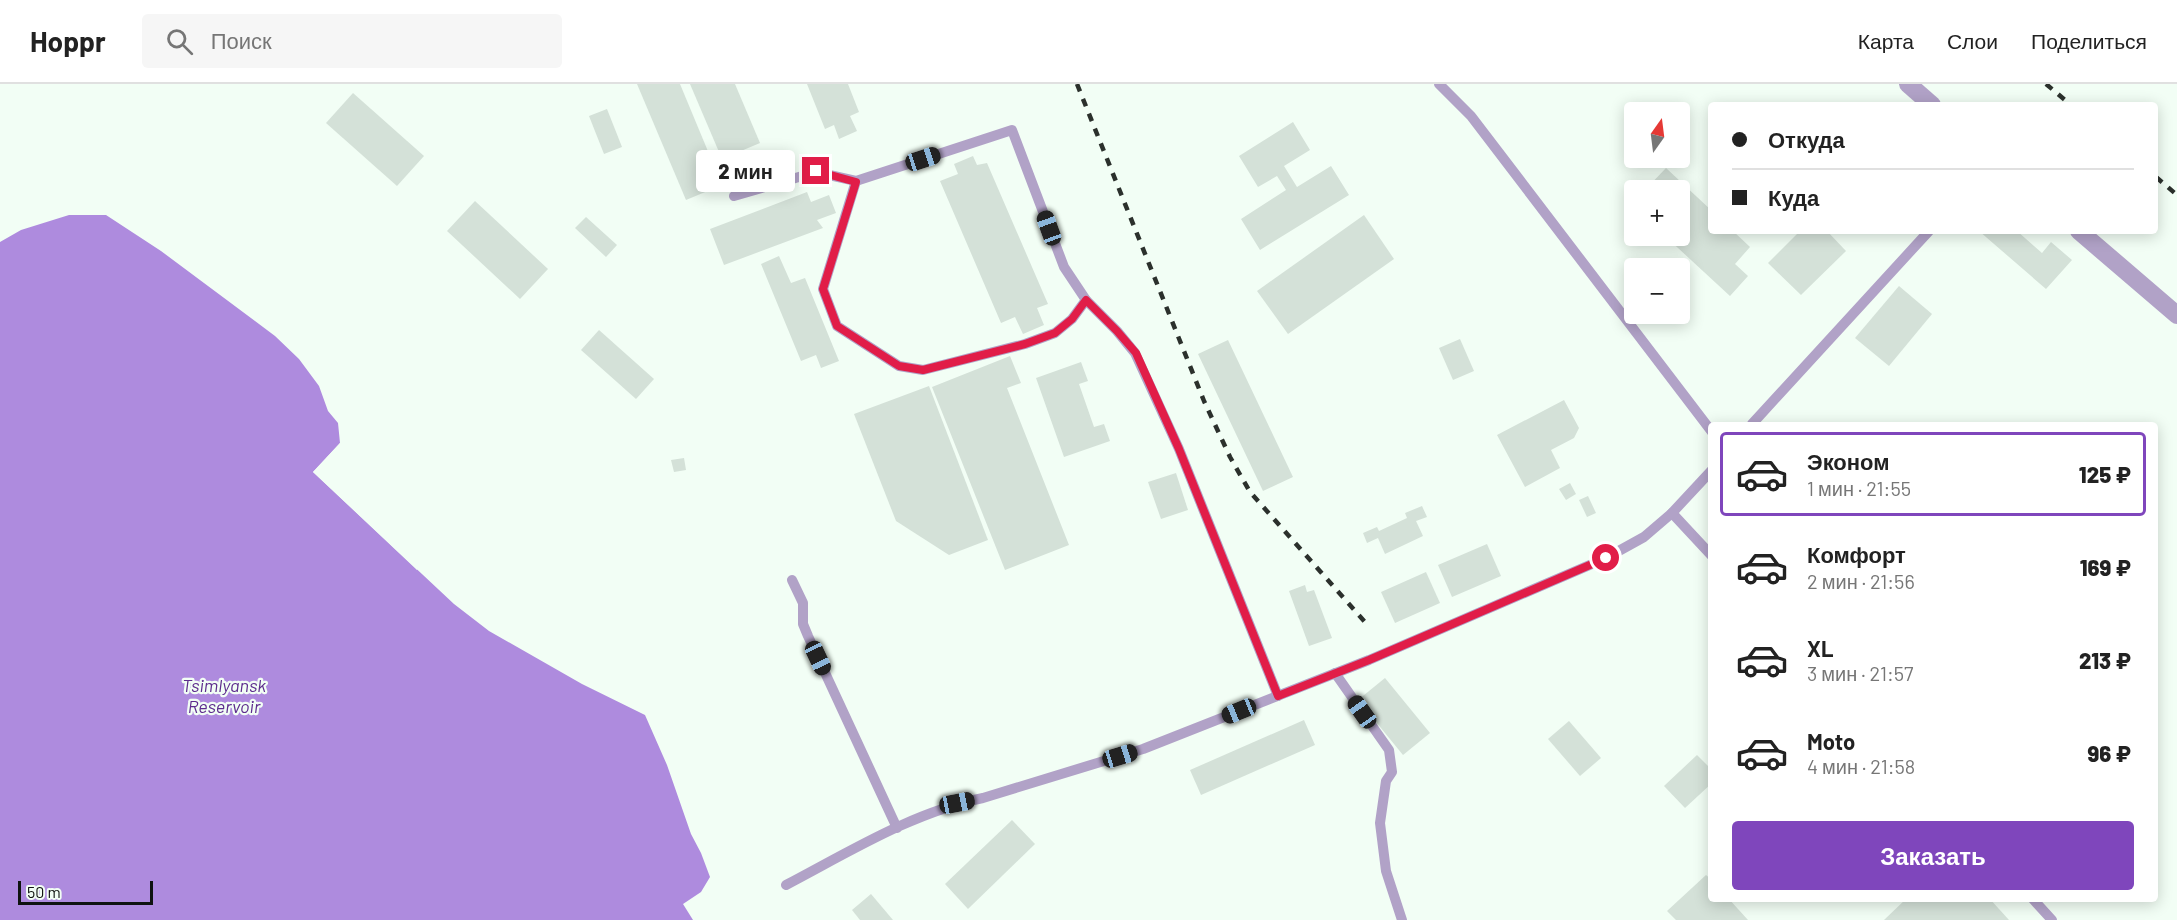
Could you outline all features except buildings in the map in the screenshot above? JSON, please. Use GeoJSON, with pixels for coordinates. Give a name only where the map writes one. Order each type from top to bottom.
{"type":"FeatureCollection","features":[{"type":"Feature","properties":{"kind":"street"},"geometry":{"type":"LineString","coordinates":[[1908,84],[1929,102]]}},
{"type":"Feature","properties":{"kind":"street"},"geometry":{"type":"LineString","coordinates":[[2082,234],[2177,315]]}},
{"type":"Feature","properties":{"kind":"lane"},"geometry":{"type":"LineString","coordinates":[[1439,84],[1471,116],[1708,427]]}},
{"type":"Feature","properties":{"kind":"lane"},"geometry":{"type":"LineString","coordinates":[[734,196],[816,171],[856,182],[1012,130],[1064,267],[1086,300],[1136,353],[1179,449],[1278,696]]}},
{"type":"Feature","properties":{"kind":"lane"},"geometry":{"type":"LineString","coordinates":[[856,182],[823,289],[837,326],[899,366],[923,370],[1025,344],[1055,333],[1072,319],[1086,300]]}},
{"type":"Feature","properties":{"kind":"lane"},"geometry":{"type":"LineString","coordinates":[[1754,422],[1926,234]]}},
{"type":"Feature","properties":{"kind":"lane"},"geometry":{"type":"LineString","coordinates":[[786,885],[924,815],[957,803],[983,798],[1143,749],[1335,673],[1606,558],[1644,537],[1672,513],[1708,474]]}},
{"type":"Feature","properties":{"kind":"lane"},"geometry":{"type":"LineString","coordinates":[[1672,513],[1708,552]]}},
{"type":"Feature","properties":{"kind":"lane"},"geometry":{"type":"LineString","coordinates":[[792,580],[803,603],[803,624],[807,636],[897,828]]}},
{"type":"Feature","properties":{"kind":"lane"},"geometry":{"type":"LineString","coordinates":[[1335,673],[1389,750],[1392,771],[1386,781],[1380,823],[1386,871],[1402,920]]}},
{"type":"Feature","properties":{"kind":"lane"},"geometry":{"type":"LineString","coordinates":[[2036,902],[2052,920]]}},
{"type":"Feature","properties":{"kind":"water","name":"Tsimlyansk Reservoir"},"geometry":{"type":"Polygon","coordinates":[[[69,215],[106,215],[161,251],[275,336],[299,359],[319,386],[328,411],[338,423],[340,443],[313,472],[454,604],[489,631],[582,684],[645,715],[710,877],[701,892],[683,904],[693,920],[0,920],[0,242],[21,230],[69,215]]]}},
{"type":"Feature","properties":{"kind":"pier"},"geometry":{"type":"Polygon","coordinates":[[[340,443],[343,445],[317,472],[419,567],[417,570],[313,472],[340,443]]]}},
{"type":"Feature","properties":{"kind":"railway"},"geometry":{"type":"LineString","coordinates":[[1077,84],[1204,401],[1230,457],[1250,492],[1365,622]]}},
{"type":"Feature","properties":{"kind":"railway"},"geometry":{"type":"LineString","coordinates":[[2046,84],[2067,102]]}},
{"type":"Feature","properties":{"kind":"railway"},"geometry":{"type":"LineString","coordinates":[[2158,179],[2177,195]]}},
{"type":"Feature","properties":{"kind":"route"},"geometry":{"type":"LineString","coordinates":[[816,171],[856,182],[823,289],[837,326],[899,366],[923,370],[1025,344],[1055,333],[1072,319],[1086,300],[1117,331],[1136,353],[1179,449],[1278,696],[1369,660],[1606,558]]}}]}
